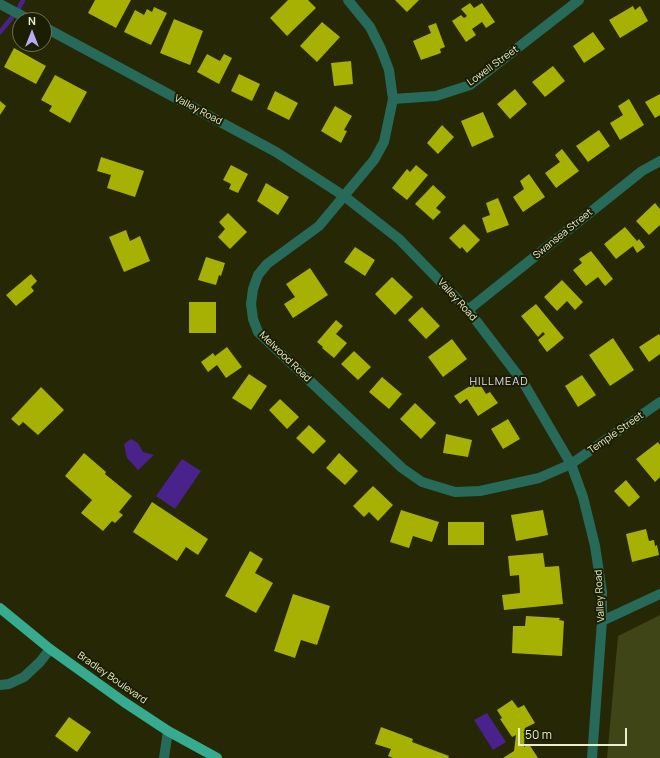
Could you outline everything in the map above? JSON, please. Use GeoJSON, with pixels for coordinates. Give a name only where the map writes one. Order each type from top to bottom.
{"type":"FeatureCollection","features":[{"type":"Feature","properties":{"kind":"main road","name":"Bradley Boulevard"},"geometry":{"type":"LineString","coordinates":[[0,608],[50,649],[124,702],[168,731],[217,758]]}},
{"type":"Feature","properties":{"kind":"street","name":"Melwood Road"},"geometry":{"type":"LineString","coordinates":[[348,0],[370,27],[389,70],[393,99],[384,142],[374,160],[319,226],[267,264],[258,275],[253,289],[251,304],[253,319],[258,332],[402,468],[422,482],[455,492],[480,491],[539,478],[572,464]]}},
{"type":"Feature","properties":{"kind":"street","name":"Lowell Street"},"geometry":{"type":"LineString","coordinates":[[393,99],[436,96],[470,85],[579,0]]}},
{"type":"Feature","properties":{"kind":"street"},"geometry":{"type":"LineString","coordinates":[[2,5],[15,12]]}},
{"type":"Feature","properties":{"kind":"street","name":"Valley Road"},"geometry":{"type":"LineString","coordinates":[[52,31],[276,152],[344,196],[399,239],[468,310],[523,382],[572,464],[583,497],[595,546],[602,592],[602,621],[592,758]]}},
{"type":"Feature","properties":{"kind":"street","name":"Swansea Street"},"geometry":{"type":"LineString","coordinates":[[468,310],[642,171],[660,161]]}},
{"type":"Feature","properties":{"kind":"street","name":"Temple Street"},"geometry":{"type":"LineString","coordinates":[[572,464],[660,402]]}},
{"type":"Feature","properties":{"kind":"street"},"geometry":{"type":"LineString","coordinates":[[602,621],[660,594]]}},
{"type":"Feature","properties":{"kind":"street"},"geometry":{"type":"LineString","coordinates":[[0,685],[9,684],[24,677],[36,666],[50,649]]}},
{"type":"Feature","properties":{"kind":"street"},"geometry":{"type":"LineString","coordinates":[[164,758],[168,731]]}},
{"type":"Feature","properties":{"kind":"green space"},"geometry":{"type":"Polygon","coordinates":[[[660,615],[660,758],[607,758],[618,636],[660,615]]]}},
{"type":"Feature","properties":{"kind":"shaded area"},"geometry":{"type":"Polygon","coordinates":[[[131,439],[138,443],[143,452],[154,455],[138,470],[127,458],[124,444],[131,439]]]}},
{"type":"Feature","properties":{"kind":"shaded area"},"geometry":{"type":"Polygon","coordinates":[[[182,459],[201,471],[175,509],[156,496],[182,459]]]}},
{"type":"Feature","properties":{"kind":"shaded area"},"geometry":{"type":"Polygon","coordinates":[[[487,713],[506,742],[493,750],[474,720],[487,713]]]}},
{"type":"Feature","properties":{"kind":"building"},"geometry":{"type":"Polygon","coordinates":[[[95,0],[131,0],[116,28],[88,13],[95,0]]]}},
{"type":"Feature","properties":{"kind":"building"},"geometry":{"type":"Polygon","coordinates":[[[288,0],[308,0],[316,8],[287,36],[270,18],[288,0]]]}},
{"type":"Feature","properties":{"kind":"building"},"geometry":{"type":"Polygon","coordinates":[[[395,0],[419,0],[407,12],[395,0]]]}},
{"type":"Feature","properties":{"kind":"building"},"geometry":{"type":"Polygon","coordinates":[[[470,3],[474,8],[482,3],[495,22],[486,28],[482,22],[472,29],[476,35],[466,42],[452,21],[461,15],[464,18],[467,16],[461,9],[470,3]]]}},
{"type":"Feature","properties":{"kind":"building"},"geometry":{"type":"Polygon","coordinates":[[[633,6],[635,10],[640,6],[648,21],[620,38],[609,20],[633,6]]]}},
{"type":"Feature","properties":{"kind":"building"},"geometry":{"type":"Polygon","coordinates":[[[154,7],[167,13],[151,45],[124,32],[135,10],[144,15],[147,9],[152,12],[154,7]]]}},
{"type":"Feature","properties":{"kind":"building"},"geometry":{"type":"Polygon","coordinates":[[[174,19],[203,31],[190,65],[160,53],[174,19]]]}},
{"type":"Feature","properties":{"kind":"building"},"geometry":{"type":"Polygon","coordinates":[[[322,22],[340,37],[317,62],[300,46],[322,22]]]}},
{"type":"Feature","properties":{"kind":"building"},"geometry":{"type":"Polygon","coordinates":[[[436,23],[445,47],[440,49],[441,53],[421,60],[413,41],[431,33],[428,26],[436,23]]]}},
{"type":"Feature","properties":{"kind":"building"},"geometry":{"type":"Polygon","coordinates":[[[593,32],[605,49],[584,63],[573,46],[593,32]]]}},
{"type":"Feature","properties":{"kind":"building"},"geometry":{"type":"Polygon","coordinates":[[[12,52],[21,52],[46,66],[36,84],[4,67],[12,52]]]}},
{"type":"Feature","properties":{"kind":"building"},"geometry":{"type":"Polygon","coordinates":[[[207,54],[220,61],[224,54],[232,58],[219,84],[197,72],[207,54]]]}},
{"type":"Feature","properties":{"kind":"building"},"geometry":{"type":"Polygon","coordinates":[[[351,61],[353,84],[334,86],[331,63],[351,61]]]}},
{"type":"Feature","properties":{"kind":"building"},"geometry":{"type":"Polygon","coordinates":[[[553,66],[565,81],[545,97],[532,82],[553,66]]]}},
{"type":"Feature","properties":{"kind":"building"},"geometry":{"type":"Polygon","coordinates":[[[239,74],[260,84],[252,101],[231,91],[239,74]]]}},
{"type":"Feature","properties":{"kind":"building"},"geometry":{"type":"Polygon","coordinates":[[[55,75],[87,92],[70,123],[49,111],[52,106],[41,100],[55,75]]]}},
{"type":"Feature","properties":{"kind":"building"},"geometry":{"type":"Polygon","coordinates":[[[515,89],[527,104],[510,119],[497,104],[515,89]]]}},
{"type":"Feature","properties":{"kind":"building"},"geometry":{"type":"Polygon","coordinates":[[[275,91],[298,103],[289,120],[267,109],[275,91]]]}},
{"type":"Feature","properties":{"kind":"building"},"geometry":{"type":"Polygon","coordinates":[[[660,94],[660,115],[655,118],[645,102],[660,94]]]}},
{"type":"Feature","properties":{"kind":"building"},"geometry":{"type":"Polygon","coordinates":[[[629,99],[644,125],[620,140],[610,123],[623,115],[618,106],[629,99]]]}},
{"type":"Feature","properties":{"kind":"building"},"geometry":{"type":"Polygon","coordinates":[[[0,101],[6,106],[0,115],[0,101]]]}},
{"type":"Feature","properties":{"kind":"building"},"geometry":{"type":"Polygon","coordinates":[[[335,106],[352,116],[344,130],[347,131],[341,143],[321,131],[335,106]]]}},
{"type":"Feature","properties":{"kind":"building"},"geometry":{"type":"Polygon","coordinates":[[[483,112],[494,137],[472,147],[461,121],[483,112]]]}},
{"type":"Feature","properties":{"kind":"building"},"geometry":{"type":"Polygon","coordinates":[[[442,125],[454,137],[438,154],[427,143],[442,125]]]}},
{"type":"Feature","properties":{"kind":"building"},"geometry":{"type":"Polygon","coordinates":[[[599,130],[610,146],[588,162],[576,146],[599,130]]]}},
{"type":"Feature","properties":{"kind":"building"},"geometry":{"type":"Polygon","coordinates":[[[562,149],[579,171],[556,188],[545,173],[560,162],[555,155],[562,149]]]}},
{"type":"Feature","properties":{"kind":"building"},"geometry":{"type":"Polygon","coordinates":[[[101,157],[144,171],[135,197],[107,188],[111,175],[97,171],[101,157]]]}},
{"type":"Feature","properties":{"kind":"building"},"geometry":{"type":"Polygon","coordinates":[[[231,165],[248,174],[238,193],[229,189],[231,184],[223,180],[231,165]]]}},
{"type":"Feature","properties":{"kind":"building"},"geometry":{"type":"Polygon","coordinates":[[[416,165],[428,175],[407,200],[392,188],[407,169],[410,172],[416,165]]]}},
{"type":"Feature","properties":{"kind":"building"},"geometry":{"type":"Polygon","coordinates":[[[529,174],[545,197],[523,212],[513,197],[524,189],[520,181],[529,174]]]}},
{"type":"Feature","properties":{"kind":"building"},"geometry":{"type":"Polygon","coordinates":[[[266,183],[289,197],[278,215],[257,201],[266,183]]]}},
{"type":"Feature","properties":{"kind":"building"},"geometry":{"type":"Polygon","coordinates":[[[433,185],[446,197],[436,208],[441,212],[433,220],[415,204],[433,185]]]}},
{"type":"Feature","properties":{"kind":"building"},"geometry":{"type":"Polygon","coordinates":[[[498,198],[509,225],[487,233],[482,218],[490,215],[486,203],[498,198]]]}},
{"type":"Feature","properties":{"kind":"building"},"geometry":{"type":"Polygon","coordinates":[[[655,203],[660,209],[660,225],[649,235],[636,221],[655,203]]]}},
{"type":"Feature","properties":{"kind":"building"},"geometry":{"type":"Polygon","coordinates":[[[228,213],[247,232],[230,249],[218,237],[225,229],[219,222],[228,213]]]}},
{"type":"Feature","properties":{"kind":"building"},"geometry":{"type":"Polygon","coordinates":[[[464,224],[480,240],[467,253],[462,247],[460,249],[449,238],[464,224]]]}},
{"type":"Feature","properties":{"kind":"building"},"geometry":{"type":"Polygon","coordinates":[[[625,227],[637,241],[639,239],[645,247],[637,253],[633,246],[616,259],[604,244],[625,227]]]}},
{"type":"Feature","properties":{"kind":"building"},"geometry":{"type":"Polygon","coordinates":[[[126,230],[130,241],[140,236],[150,261],[124,272],[109,237],[126,230]]]}},
{"type":"Feature","properties":{"kind":"building"},"geometry":{"type":"Polygon","coordinates":[[[355,247],[375,260],[365,276],[344,262],[355,247]]]}},
{"type":"Feature","properties":{"kind":"building"},"geometry":{"type":"Polygon","coordinates":[[[591,251],[613,279],[605,286],[598,277],[586,286],[573,270],[582,263],[579,259],[591,251]]]}},
{"type":"Feature","properties":{"kind":"building"},"geometry":{"type":"Polygon","coordinates":[[[206,257],[225,263],[221,276],[219,275],[216,285],[198,280],[206,257]]]}},
{"type":"Feature","properties":{"kind":"building"},"geometry":{"type":"Polygon","coordinates":[[[310,268],[328,295],[293,318],[284,304],[295,297],[286,284],[310,268]]]}},
{"type":"Feature","properties":{"kind":"building"},"geometry":{"type":"Polygon","coordinates":[[[31,274],[37,281],[31,287],[34,291],[16,306],[6,295],[31,274]]]}},
{"type":"Feature","properties":{"kind":"building"},"geometry":{"type":"Polygon","coordinates":[[[392,277],[413,297],[395,315],[375,294],[392,277]]]}},
{"type":"Feature","properties":{"kind":"building"},"geometry":{"type":"Polygon","coordinates":[[[562,280],[583,302],[575,310],[567,301],[557,311],[544,297],[562,280]]]}},
{"type":"Feature","properties":{"kind":"building"},"geometry":{"type":"Polygon","coordinates":[[[189,302],[216,302],[216,333],[189,333],[189,302]]]}},
{"type":"Feature","properties":{"kind":"building"},"geometry":{"type":"Polygon","coordinates":[[[536,304],[564,338],[547,352],[538,340],[545,334],[543,332],[538,337],[521,316],[536,304]]]}},
{"type":"Feature","properties":{"kind":"building"},"geometry":{"type":"Polygon","coordinates":[[[422,307],[440,326],[426,339],[408,320],[422,307]]]}},
{"type":"Feature","properties":{"kind":"building"},"geometry":{"type":"Polygon","coordinates":[[[336,320],[343,326],[336,334],[347,343],[334,358],[317,342],[336,320]]]}},
{"type":"Feature","properties":{"kind":"building"},"geometry":{"type":"Polygon","coordinates":[[[659,334],[660,354],[649,362],[639,347],[659,334]]]}},
{"type":"Feature","properties":{"kind":"building"},"geometry":{"type":"Polygon","coordinates":[[[613,338],[634,370],[610,386],[589,355],[613,338]]]}},
{"type":"Feature","properties":{"kind":"building"},"geometry":{"type":"Polygon","coordinates":[[[452,339],[467,359],[443,377],[428,357],[452,339]]]}},
{"type":"Feature","properties":{"kind":"building"},"geometry":{"type":"Polygon","coordinates":[[[227,347],[242,367],[226,378],[217,365],[208,372],[201,362],[213,353],[215,356],[227,347]]]}},
{"type":"Feature","properties":{"kind":"building"},"geometry":{"type":"Polygon","coordinates":[[[354,351],[371,367],[358,380],[341,364],[354,351]]]}},
{"type":"Feature","properties":{"kind":"building"},"geometry":{"type":"Polygon","coordinates":[[[249,374],[267,386],[251,410],[232,398],[249,374]]]}},
{"type":"Feature","properties":{"kind":"building"},"geometry":{"type":"Polygon","coordinates":[[[582,375],[596,395],[578,407],[565,386],[582,375]]]}},
{"type":"Feature","properties":{"kind":"building"},"geometry":{"type":"Polygon","coordinates":[[[382,377],[402,394],[389,409],[369,392],[382,377]]]}},
{"type":"Feature","properties":{"kind":"building"},"geometry":{"type":"Polygon","coordinates":[[[478,381],[486,394],[490,392],[498,403],[478,416],[467,399],[460,404],[454,396],[478,381]]]}},
{"type":"Feature","properties":{"kind":"building"},"geometry":{"type":"Polygon","coordinates":[[[41,387],[64,410],[38,435],[23,422],[19,426],[11,419],[41,387]]]}},
{"type":"Feature","properties":{"kind":"building"},"geometry":{"type":"Polygon","coordinates":[[[280,399],[299,417],[287,429],[269,410],[280,399]]]}},
{"type":"Feature","properties":{"kind":"building"},"geometry":{"type":"Polygon","coordinates":[[[415,403],[436,423],[421,439],[400,419],[415,403]]]}},
{"type":"Feature","properties":{"kind":"building"},"geometry":{"type":"Polygon","coordinates":[[[508,419],[520,439],[503,449],[491,429],[508,419]]]}},
{"type":"Feature","properties":{"kind":"building"},"geometry":{"type":"Polygon","coordinates":[[[309,425],[326,441],[313,454],[296,438],[309,425]]]}},
{"type":"Feature","properties":{"kind":"building"},"geometry":{"type":"Polygon","coordinates":[[[446,434],[472,440],[468,457],[443,453],[446,434]]]}},
{"type":"Feature","properties":{"kind":"building"},"geometry":{"type":"Polygon","coordinates":[[[658,442],[660,445],[660,477],[655,482],[636,459],[658,442]]]}},
{"type":"Feature","properties":{"kind":"building"},"geometry":{"type":"Polygon","coordinates":[[[84,453],[106,472],[105,474],[132,496],[119,512],[123,515],[115,523],[112,521],[103,531],[81,513],[92,500],[65,476],[84,453]]]}},
{"type":"Feature","properties":{"kind":"building"},"geometry":{"type":"Polygon","coordinates":[[[339,453],[358,471],[345,485],[326,468],[339,453]]]}},
{"type":"Feature","properties":{"kind":"building"},"geometry":{"type":"Polygon","coordinates":[[[626,480],[640,497],[629,507],[614,491],[626,480]]]}},
{"type":"Feature","properties":{"kind":"building"},"geometry":{"type":"Polygon","coordinates":[[[373,486],[393,505],[378,521],[369,512],[364,517],[353,506],[373,486]]]}},
{"type":"Feature","properties":{"kind":"building"},"geometry":{"type":"Polygon","coordinates":[[[152,502],[208,539],[198,555],[186,547],[177,561],[133,532],[152,502]]]}},
{"type":"Feature","properties":{"kind":"building"},"geometry":{"type":"Polygon","coordinates":[[[401,510],[439,522],[432,542],[413,536],[409,548],[390,542],[401,510]]]}},
{"type":"Feature","properties":{"kind":"building"},"geometry":{"type":"Polygon","coordinates":[[[543,510],[548,535],[516,541],[511,515],[543,510]]]}},
{"type":"Feature","properties":{"kind":"building"},"geometry":{"type":"Polygon","coordinates":[[[448,522],[484,522],[484,545],[448,545],[448,522]]]}},
{"type":"Feature","properties":{"kind":"building"},"geometry":{"type":"Polygon","coordinates":[[[646,529],[649,541],[654,540],[655,546],[657,545],[659,555],[632,562],[626,534],[646,529]]]}},
{"type":"Feature","properties":{"kind":"building"},"geometry":{"type":"Polygon","coordinates":[[[250,551],[263,559],[255,573],[273,583],[256,613],[225,596],[250,551]]]}},
{"type":"Feature","properties":{"kind":"building"},"geometry":{"type":"Polygon","coordinates":[[[543,553],[545,567],[559,566],[563,604],[504,610],[502,595],[520,593],[519,575],[510,576],[508,556],[543,553]]]}},
{"type":"Feature","properties":{"kind":"building"},"geometry":{"type":"Polygon","coordinates":[[[293,594],[330,606],[317,645],[301,640],[295,658],[274,651],[293,594]]]}},
{"type":"Feature","properties":{"kind":"building"},"geometry":{"type":"Polygon","coordinates":[[[526,616],[560,618],[559,620],[564,621],[562,656],[512,653],[513,626],[525,626],[526,616]]]}},
{"type":"Feature","properties":{"kind":"building"},"geometry":{"type":"Polygon","coordinates":[[[512,700],[518,708],[524,705],[535,723],[525,728],[524,747],[529,744],[538,758],[503,758],[514,751],[516,735],[512,737],[500,719],[502,718],[497,710],[512,700]]]}},
{"type":"Feature","properties":{"kind":"building"},"geometry":{"type":"Polygon","coordinates":[[[69,717],[91,732],[77,752],[55,736],[69,717]]]}},
{"type":"Feature","properties":{"kind":"building"},"geometry":{"type":"Polygon","coordinates":[[[381,727],[413,739],[412,742],[449,756],[448,758],[393,758],[388,756],[391,749],[375,744],[381,727]]]}},
{"type":"Feature","properties":{"kind":"waterway"},"geometry":{"type":"LineString","coordinates":[[0,32],[18,10],[23,0]]}},
{"type":"Feature","properties":{"kind":"district","name":"HILLMEAD"},"geometry":{"type":"Point","coordinates":[499,382]}}]}
